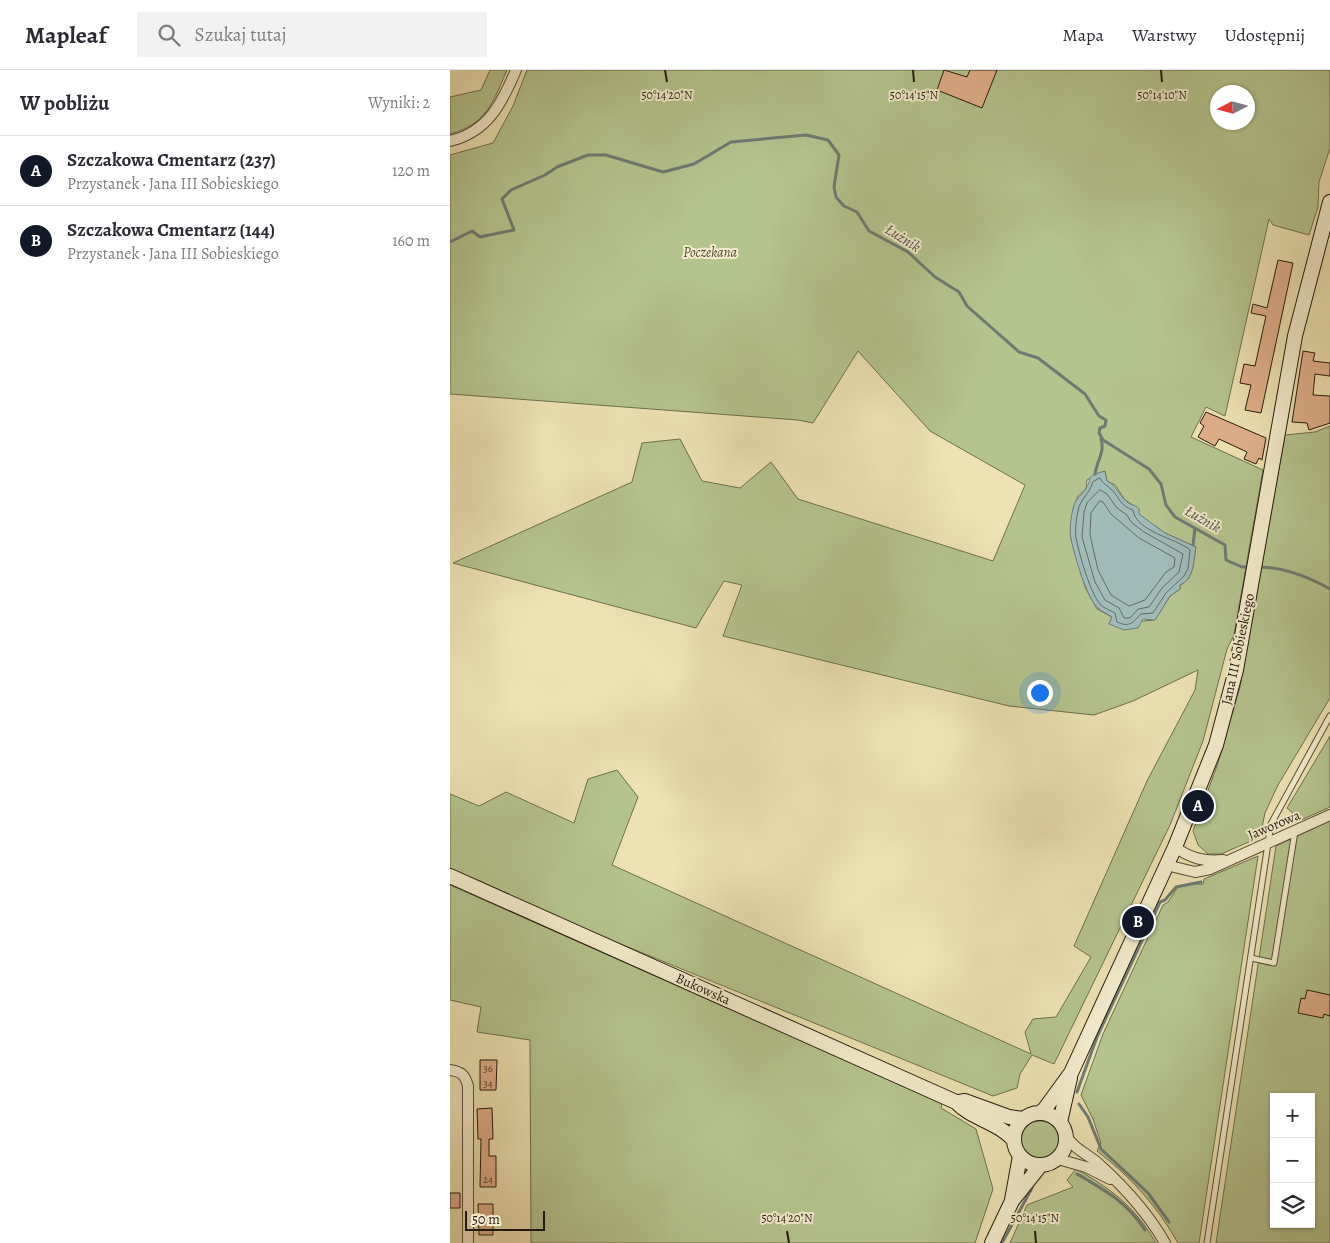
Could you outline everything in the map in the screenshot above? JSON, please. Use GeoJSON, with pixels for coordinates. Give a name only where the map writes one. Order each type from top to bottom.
{"type":"FeatureCollection","features":[{"type":"Feature","properties":{"kind":"street"},"geometry":{"type":"LineString","coordinates":[[450,141],[477,130],[489,120],[503,101],[516,70]]}},
{"type":"Feature","properties":{"kind":"street","name":"Jana III Sobieskiego"},"geometry":{"type":"LineString","coordinates":[[1071,1073],[1175,847],[1216,744],[1236,670],[1295,336],[1330,202]]}},
{"type":"Feature","properties":{"kind":"street","name":"Jaworowa"},"geometry":{"type":"LineString","coordinates":[[1166,865],[1195,872],[1210,869],[1228,859],[1330,816]]}},
{"type":"Feature","properties":{"kind":"street","name":"Jaworowa"},"geometry":{"type":"LineString","coordinates":[[1175,847],[1195,858],[1208,861],[1228,859]]}},
{"type":"Feature","properties":{"kind":"street","name":"Bukowska"},"geometry":{"type":"LineString","coordinates":[[450,876],[956,1102]]}},
{"type":"Feature","properties":{"kind":"street"},"geometry":{"type":"LineString","coordinates":[[450,1070],[460,1072],[465,1076],[468,1086],[468,1243]]}},
{"type":"Feature","properties":{"kind":"street"},"geometry":{"type":"LineString","coordinates":[[956,1102],[965,1101],[1008,1117],[1023,1119],[1044,1110],[1071,1073]]}},
{"type":"Feature","properties":{"kind":"street"},"geometry":{"type":"LineString","coordinates":[[1060,1122],[1071,1073]]}},
{"type":"Feature","properties":{"kind":"street"},"geometry":{"type":"LineString","coordinates":[[956,1102],[963,1109],[997,1127],[1014,1140]]}},
{"type":"Feature","properties":{"kind":"street"},"geometry":{"type":"LineString","coordinates":[[1039,1113],[1047,1114],[1060,1122],[1070,1143],[1099,1164],[1140,1206],[1165,1243]]}},
{"type":"Feature","properties":{"kind":"street"},"geometry":{"type":"LineString","coordinates":[[1012,1200],[1020,1156],[1014,1140],[1015,1132],[1023,1119]]}},
{"type":"Feature","properties":{"kind":"street"},"geometry":{"type":"LineString","coordinates":[[1058,1159],[1066,1144],[1066,1135]]}},
{"type":"Feature","properties":{"kind":"street"},"geometry":{"type":"LineString","coordinates":[[1020,1156],[1033,1165],[1040,1166]]}},
{"type":"Feature","properties":{"kind":"street"},"geometry":{"type":"LineString","coordinates":[[992,1243],[1012,1200],[1040,1166],[1058,1159],[1086,1167],[1117,1183]]}},
{"type":"Feature","properties":{"kind":"lane"},"geometry":{"type":"LineString","coordinates":[[1207,1243],[1271,824],[1330,716]]}},
{"type":"Feature","properties":{"kind":"lane"},"geometry":{"type":"LineString","coordinates":[[1251,958],[1274,963],[1295,831]]}},
{"type":"Feature","properties":{"kind":"green space"},"geometry":{"type":"Polygon","coordinates":[[[490,70],[507,70],[493,102],[481,118],[473,124],[450,134],[450,97],[481,90],[490,70]]]}},
{"type":"Feature","properties":{"kind":"green space","name":"Poczekana"},"geometry":{"type":"Polygon","coordinates":[[[527,70],[1330,70],[1330,148],[1319,182],[1318,207],[1309,235],[1273,225],[1269,219],[1225,416],[1206,407],[1191,437],[1263,470],[1234,635],[1227,649],[1203,741],[1170,825],[1054,1064],[1032,1055],[1020,1074],[1017,1088],[993,1096],[520,903],[450,871],[450,794],[479,806],[506,792],[574,823],[588,779],[617,770],[638,797],[612,865],[1031,1054],[1025,1032],[1033,1019],[1056,1017],[1091,957],[1074,946],[1147,781],[1195,690],[1198,670],[1133,701],[1094,715],[1009,706],[723,636],[742,585],[724,581],[696,628],[453,563],[632,482],[642,443],[680,439],[702,481],[740,488],[771,462],[798,499],[993,561],[1025,485],[930,431],[858,351],[813,423],[798,420],[450,394],[450,155],[493,143],[513,106],[527,70]],[[1105,471],[1087,480],[1086,489],[1078,496],[1073,510],[1071,538],[1085,587],[1097,609],[1112,617],[1109,624],[1155,620],[1170,596],[1180,589],[1180,585],[1191,574],[1196,547],[1165,533],[1138,514],[1139,509],[1125,500],[1115,485],[1107,481],[1105,471]]]}},
{"type":"Feature","properties":{"kind":"green space"},"geometry":{"type":"Polygon","coordinates":[[[1330,426],[1330,698],[1278,785],[1265,813],[1260,837],[1221,854],[1208,854],[1198,845],[1193,831],[1218,763],[1240,687],[1285,435],[1315,432],[1330,426]]]}},
{"type":"Feature","properties":{"kind":"green space"},"geometry":{"type":"Polygon","coordinates":[[[1330,736],[1330,807],[1301,820],[1287,808],[1330,736]]]}},
{"type":"Feature","properties":{"kind":"green space"},"geometry":{"type":"Polygon","coordinates":[[[1330,821],[1330,1243],[1216,1243],[1276,846],[1330,821]]]}},
{"type":"Feature","properties":{"kind":"green space"},"geometry":{"type":"Polygon","coordinates":[[[1258,856],[1199,1243],[1178,1243],[1152,1204],[1121,1171],[1097,1151],[1101,1143],[1093,1119],[1081,1095],[1103,1034],[1163,905],[1168,902],[1178,887],[1203,884],[1204,879],[1258,856]]]}},
{"type":"Feature","properties":{"kind":"green space"},"geometry":{"type":"Polygon","coordinates":[[[450,885],[942,1103],[941,1108],[976,1129],[993,1189],[975,1243],[531,1243],[530,1040],[477,1032],[481,1007],[450,1000],[450,885]]]}},
{"type":"Feature","properties":{"kind":"green space"},"geometry":{"type":"Polygon","coordinates":[[[1040,1121],[1054,1126],[1059,1140],[1054,1154],[1040,1159],[1026,1154],[1021,1140],[1026,1126],[1040,1121]]]}},
{"type":"Feature","properties":{"kind":"green space"},"geometry":{"type":"Polygon","coordinates":[[[1076,1169],[1101,1184],[1122,1200],[1148,1230],[1156,1243],[1010,1243],[1027,1205],[1073,1187],[1067,1180],[1076,1169]]]}},
{"type":"Feature","properties":{"kind":"water"},"geometry":{"type":"Polygon","coordinates":[[[1105,471],[1107,481],[1113,485],[1126,501],[1139,509],[1139,514],[1165,533],[1196,547],[1191,574],[1180,585],[1180,589],[1170,596],[1155,620],[1143,619],[1138,628],[1124,630],[1109,624],[1112,617],[1100,610],[1090,596],[1078,565],[1071,539],[1071,519],[1075,503],[1088,486],[1091,476],[1105,471]]]}},
{"type":"Feature","properties":{"kind":"building"},"geometry":{"type":"Polygon","coordinates":[[[944,70],[967,77],[970,70],[997,70],[982,108],[937,90],[944,70]]]}},
{"type":"Feature","properties":{"kind":"building"},"geometry":{"type":"Polygon","coordinates":[[[1278,260],[1293,263],[1261,413],[1245,410],[1251,385],[1240,383],[1244,364],[1255,366],[1266,316],[1251,313],[1253,304],[1267,308],[1278,260]]]}},
{"type":"Feature","properties":{"kind":"building"},"geometry":{"type":"Polygon","coordinates":[[[1303,351],[1315,353],[1313,361],[1330,363],[1330,376],[1315,374],[1313,395],[1330,396],[1330,423],[1309,430],[1307,423],[1292,422],[1303,351]]]}},
{"type":"Feature","properties":{"kind":"building"},"geometry":{"type":"Polygon","coordinates":[[[1206,412],[1266,438],[1262,460],[1259,458],[1256,464],[1244,459],[1247,452],[1219,439],[1215,446],[1198,437],[1204,426],[1200,423],[1206,412]]]}},
{"type":"Feature","properties":{"kind":"building"},"geometry":{"type":"Polygon","coordinates":[[[1307,990],[1330,995],[1330,1016],[1324,1014],[1323,1018],[1298,1013],[1301,998],[1305,999],[1307,990]]]}},
{"type":"Feature","properties":{"kind":"building"},"geometry":{"type":"Polygon","coordinates":[[[480,1060],[497,1060],[496,1090],[480,1090],[480,1060]]]}},
{"type":"Feature","properties":{"kind":"building"},"geometry":{"type":"Polygon","coordinates":[[[492,1108],[493,1139],[489,1139],[489,1156],[496,1156],[496,1187],[480,1187],[481,1139],[478,1139],[477,1109],[492,1108]]]}},
{"type":"Feature","properties":{"kind":"building"},"geometry":{"type":"Polygon","coordinates":[[[450,1193],[460,1193],[460,1208],[450,1208],[450,1193]]]}},
{"type":"Feature","properties":{"kind":"building"},"geometry":{"type":"Polygon","coordinates":[[[478,1204],[493,1204],[493,1235],[479,1235],[478,1204]]]}},
{"type":"Feature","properties":{"kind":"waterway","name":"Łużnik"},"geometry":{"type":"LineString","coordinates":[[450,242],[472,231],[480,237],[514,230],[502,199],[511,190],[545,175],[557,167],[588,155],[606,155],[663,172],[694,164],[731,142],[806,135],[828,140],[839,155],[834,187],[836,197],[844,206],[857,212],[869,231],[908,252],[935,277],[959,292],[967,306],[1019,352],[1038,358],[1085,394],[1099,416],[1106,420],[1105,426],[1100,428],[1099,433],[1103,440],[1149,469],[1161,484],[1166,505],[1175,517],[1225,545],[1226,560],[1242,567],[1251,567]]}},
{"type":"Feature","properties":{"kind":"waterway"},"geometry":{"type":"LineString","coordinates":[[1095,474],[1101,453],[1101,439]]}},
{"type":"Feature","properties":{"kind":"waterway"},"geometry":{"type":"LineString","coordinates":[[1193,545],[1195,528]]}},
{"type":"Feature","properties":{"kind":"waterway","name":"Łużnik"},"geometry":{"type":"LineString","coordinates":[[1257,567],[1267,567],[1295,573],[1330,589]]}},
{"type":"Feature","properties":{"kind":"waterway"},"geometry":{"type":"LineString","coordinates":[[1077,1092],[1097,1037],[1160,902],[1165,900],[1176,887],[1201,882]]}},
{"type":"Feature","properties":{"kind":"waterway"},"geometry":{"type":"LineString","coordinates":[[1079,1104],[1088,1117],[1101,1149],[1148,1193],[1169,1222]]}},
{"type":"Feature","properties":{"kind":"waterway"},"geometry":{"type":"LineString","coordinates":[[1077,1174],[1123,1205],[1145,1230]]}},
{"type":"Feature","properties":{"kind":"waterway"},"geometry":{"type":"LineString","coordinates":[[1002,1243],[1032,1188]]}},
{"type":"Feature","properties":{"kind":"place","name":"Szczakowa Cmentarz (237)"},"geometry":{"type":"Point","coordinates":[1198,806]}},
{"type":"Feature","properties":{"kind":"place","name":"Szczakowa Cmentarz (144)"},"geometry":{"type":"Point","coordinates":[1138,922]}}]}
